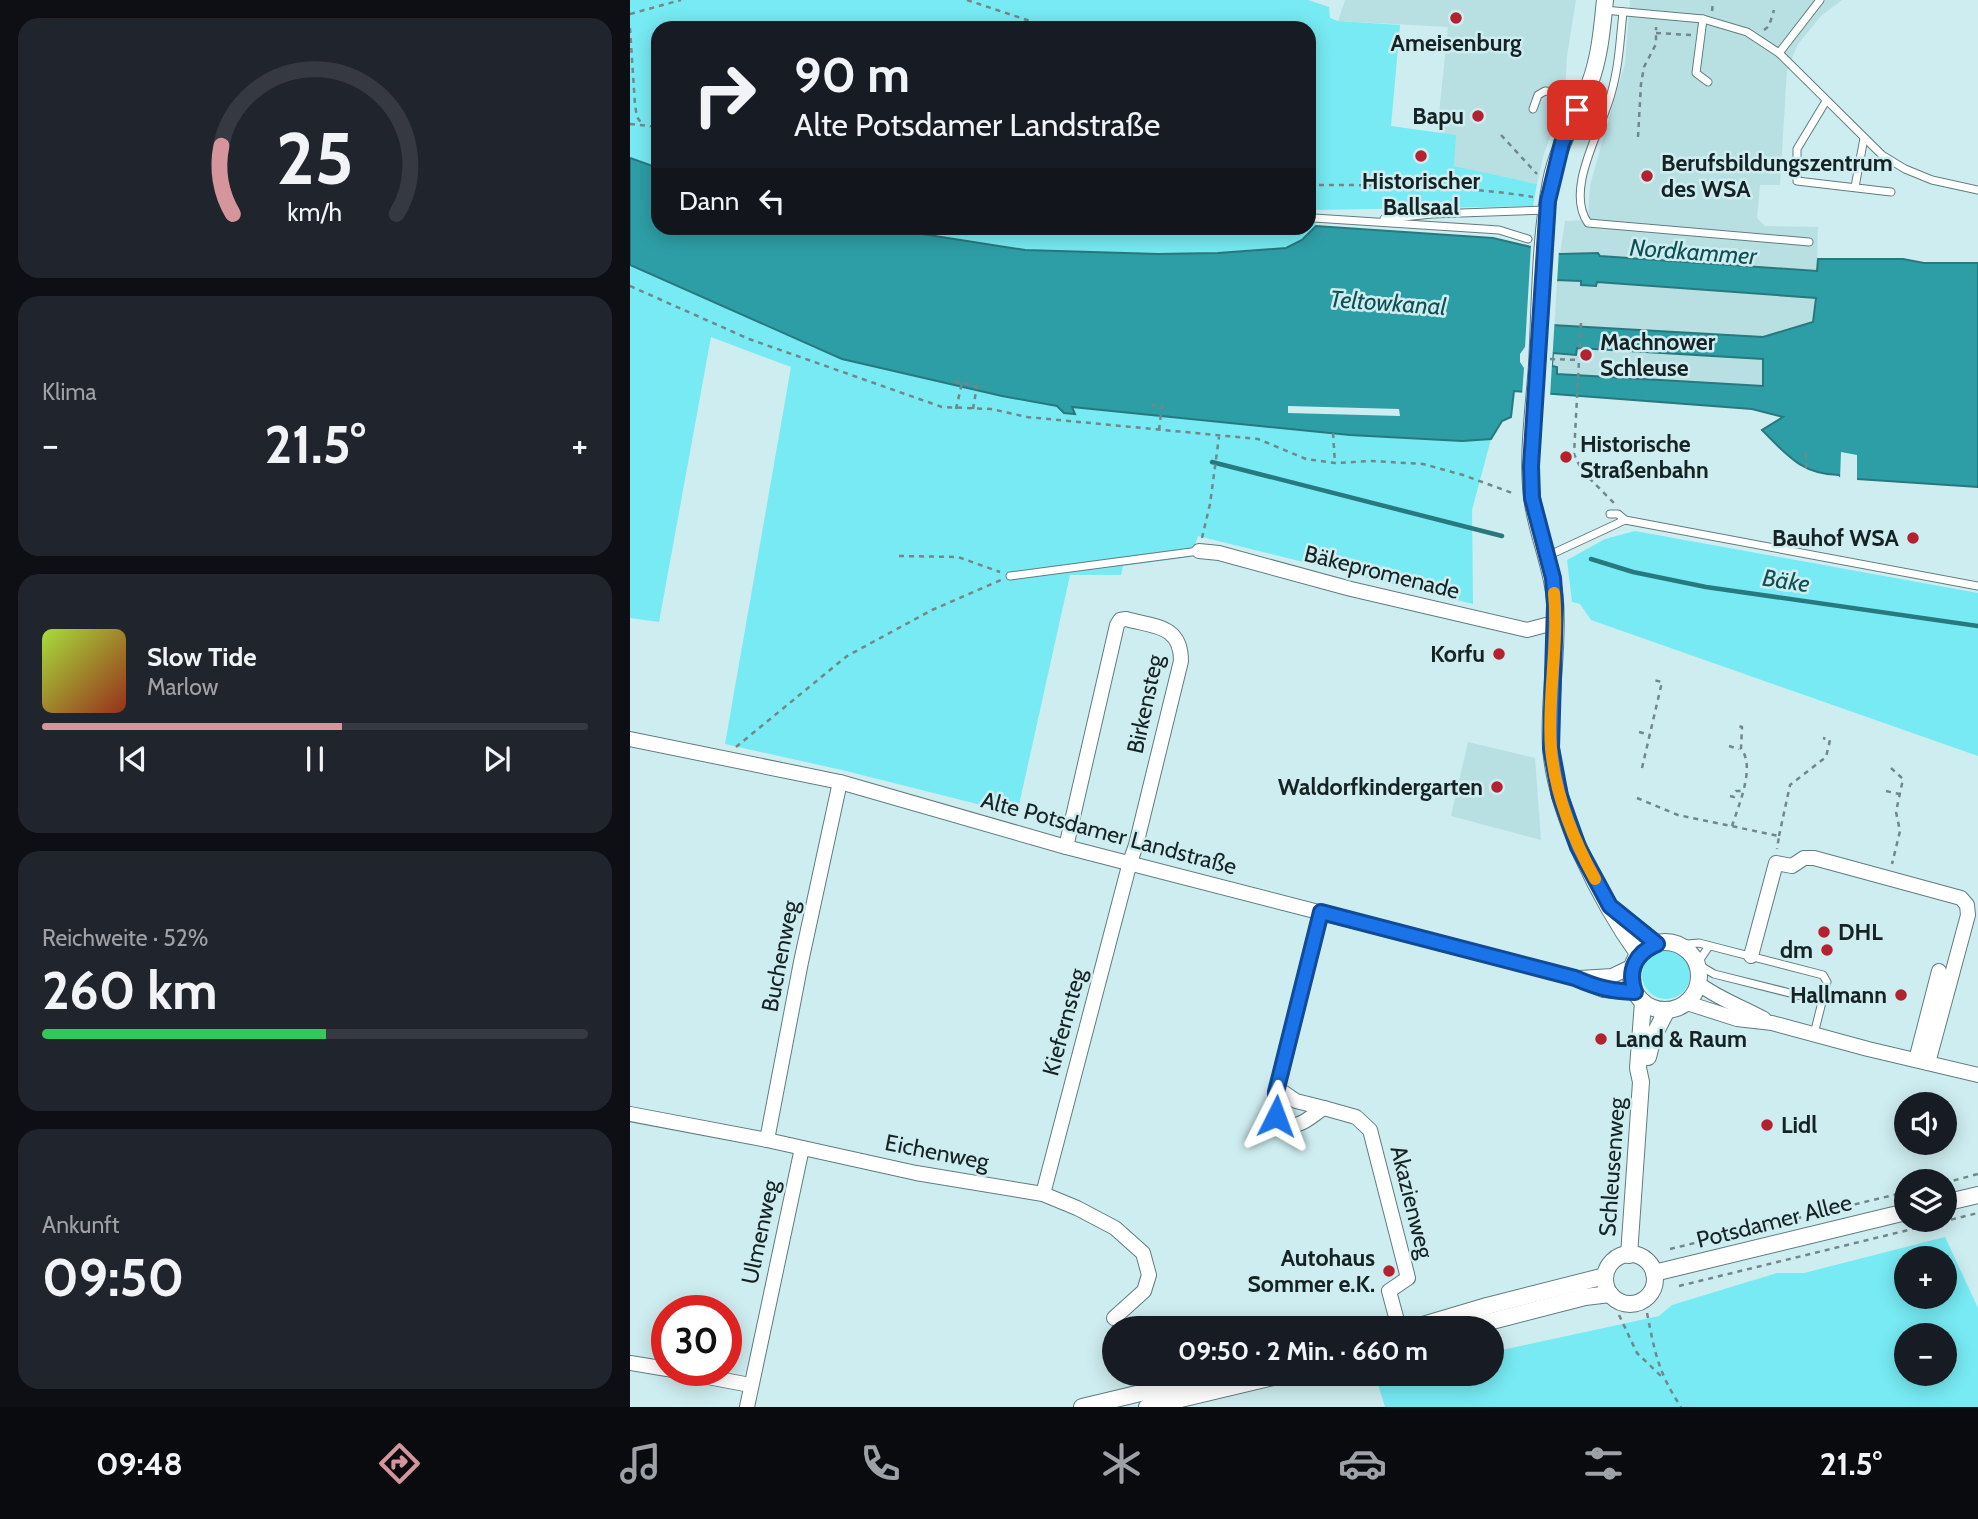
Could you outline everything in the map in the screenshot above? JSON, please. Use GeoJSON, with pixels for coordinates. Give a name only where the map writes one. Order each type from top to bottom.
{"type":"FeatureCollection","features":[{"type":"Feature","properties":{"kind":"street"},"geometry":{"type":"LineString","coordinates":[[1604,5],[1597,58],[1562,143],[1544,204],[1545,235],[1533,427],[1532,498],[1553,578],[1555,626],[1551,748],[1556,780],[1578,847],[1636,961]]}},
{"type":"Feature","properties":{"kind":"street","name":"Bäkepromenade"},"geometry":{"type":"LineString","coordinates":[[1199,551],[1219,553],[1351,589],[1527,630],[1546,625],[1555,626]]}},
{"type":"Feature","properties":{"kind":"street","name":"Birkensteg"},"geometry":{"type":"LineString","coordinates":[[1066,847],[1116,625],[1120,620],[1126,619],[1169,630],[1176,636],[1181,652],[1143,819],[1130,862]]}},
{"type":"Feature","properties":{"kind":"street","name":"Alte Potsdamer Landstraße"},"geometry":{"type":"LineString","coordinates":[[630,739],[840,782],[1066,847],[1575,978],[1602,990],[1639,997]]}},
{"type":"Feature","properties":{"kind":"street","name":"Buchenweg"},"geometry":{"type":"LineString","coordinates":[[767,1140],[801,962],[840,782]]}},
{"type":"Feature","properties":{"kind":"street"},"geometry":{"type":"LineString","coordinates":[[1751,956],[1776,863],[1792,866],[1804,858],[1814,858],[1961,898],[1967,905],[1966,923],[1922,1062]]}},
{"type":"Feature","properties":{"kind":"street","name":"Kiefernsteg"},"geometry":{"type":"LineString","coordinates":[[1043,1194],[1130,862]]}},
{"type":"Feature","properties":{"kind":"street"},"geometry":{"type":"LineString","coordinates":[[1610,906],[1657,944],[1676,944],[1685,949],[1697,964],[1699,984],[1687,1003],[1677,1008],[1658,1009],[1639,997],[1632,975],[1636,961],[1657,944]]}},
{"type":"Feature","properties":{"kind":"street"},"geometry":{"type":"LineString","coordinates":[[1321,912],[1276,1088],[1276,1116],[1282,1123],[1293,1126],[1306,1121],[1324,1108]]}},
{"type":"Feature","properties":{"kind":"street","name":"Alte Potsdamer Landstraße"},"geometry":{"type":"LineString","coordinates":[[1575,978],[1612,976],[1636,961]]}},
{"type":"Feature","properties":{"kind":"street"},"geometry":{"type":"LineString","coordinates":[[1922,1062],[1939,971]]}},
{"type":"Feature","properties":{"kind":"street"},"geometry":{"type":"LineString","coordinates":[[1699,984],[1715,997],[1772,1023]]}},
{"type":"Feature","properties":{"kind":"street","name":"Schleusenweg"},"geometry":{"type":"LineString","coordinates":[[1639,997],[1638,1068],[1641,1083]]}},
{"type":"Feature","properties":{"kind":"street"},"geometry":{"type":"LineString","coordinates":[[1687,1003],[1737,1019],[1772,1023],[1978,1075]]}},
{"type":"Feature","properties":{"kind":"street","name":"Schleusenweg"},"geometry":{"type":"LineString","coordinates":[[1629,1255],[1641,1083],[1653,1037],[1667,1010]]}},
{"type":"Feature","properties":{"kind":"street","name":"Akazienweg"},"geometry":{"type":"LineString","coordinates":[[1276,1088],[1296,1101],[1356,1117],[1370,1130],[1408,1278],[1389,1291],[1396,1316]]}},
{"type":"Feature","properties":{"kind":"street","name":"Eichenweg"},"geometry":{"type":"LineString","coordinates":[[630,1114],[767,1140],[916,1173],[1043,1194],[1077,1208],[1115,1228],[1143,1253],[1149,1275],[1144,1291],[1116,1316]]}},
{"type":"Feature","properties":{"kind":"street","name":"Ulmenweg"},"geometry":{"type":"LineString","coordinates":[[747,1407],[802,1148]]}},
{"type":"Feature","properties":{"kind":"street"},"geometry":{"type":"LineString","coordinates":[[1957,1200],[1978,1195]]}},
{"type":"Feature","properties":{"kind":"street","name":"Potsdamer Allee"},"geometry":{"type":"LineString","coordinates":[[1654,1273],[1894,1215]]}},
{"type":"Feature","properties":{"kind":"street"},"geometry":{"type":"LineString","coordinates":[[1629,1255],[1645,1259],[1654,1273],[1652,1290],[1640,1302],[1623,1303],[1610,1294],[1605,1276],[1611,1263],[1629,1255]]}},
{"type":"Feature","properties":{"kind":"street"},"geometry":{"type":"LineString","coordinates":[[1453,1316],[1605,1276]]}},
{"type":"Feature","properties":{"kind":"street"},"geometry":{"type":"LineString","coordinates":[[1504,1318],[1585,1297],[1610,1294]]}},
{"type":"Feature","properties":{"kind":"street"},"geometry":{"type":"LineString","coordinates":[[630,1363],[651,1367]]}},
{"type":"Feature","properties":{"kind":"street"},"geometry":{"type":"LineString","coordinates":[[742,1384],[750,1385]]}},
{"type":"Feature","properties":{"kind":"street"},"geometry":{"type":"LineString","coordinates":[[1082,1407],[1170,1386]]}},
{"type":"Feature","properties":{"kind":"street"},"geometry":{"type":"LineString","coordinates":[[1147,1407],[1235,1386]]}},
{"type":"Feature","properties":{"kind":"lane"},"geometry":{"type":"LineString","coordinates":[[1779,53],[1818,1]]}},
{"type":"Feature","properties":{"kind":"lane"},"geometry":{"type":"LineString","coordinates":[[1604,5],[1623,12],[1703,19],[1747,32],[1779,53],[1882,155],[1905,169],[1954,186],[1978,190]]}},
{"type":"Feature","properties":{"kind":"lane"},"geometry":{"type":"LineString","coordinates":[[1623,12],[1612,91],[1582,177],[1581,213],[1588,223],[1809,242]]}},
{"type":"Feature","properties":{"kind":"lane"},"geometry":{"type":"LineString","coordinates":[[1703,19],[1696,73],[1708,82]]}},
{"type":"Feature","properties":{"kind":"lane"},"geometry":{"type":"LineString","coordinates":[[1533,109],[1538,95],[1545,91],[1584,95]]}},
{"type":"Feature","properties":{"kind":"lane"},"geometry":{"type":"LineString","coordinates":[[1826,101],[1797,149],[1797,181],[1891,192]]}},
{"type":"Feature","properties":{"kind":"lane"},"geometry":{"type":"LineString","coordinates":[[1855,187],[1864,138]]}},
{"type":"Feature","properties":{"kind":"lane"},"geometry":{"type":"LineString","coordinates":[[1366,221],[1544,204]]}},
{"type":"Feature","properties":{"kind":"lane"},"geometry":{"type":"LineString","coordinates":[[1316,218],[1499,230],[1528,239]]}},
{"type":"Feature","properties":{"kind":"lane"},"geometry":{"type":"LineString","coordinates":[[1610,514],[1618,514],[1625,520],[1978,586]]}},
{"type":"Feature","properties":{"kind":"lane"},"geometry":{"type":"LineString","coordinates":[[1546,554],[1592,537],[1625,520]]}},
{"type":"Feature","properties":{"kind":"lane"},"geometry":{"type":"LineString","coordinates":[[1010,576],[1199,551]]}},
{"type":"Feature","properties":{"kind":"lane"},"geometry":{"type":"LineString","coordinates":[[1676,944],[1699,943],[1823,975],[1827,982],[1814,1035]]}},
{"type":"Feature","properties":{"kind":"lane"},"geometry":{"type":"LineString","coordinates":[[1709,946],[1697,964],[1714,974],[1822,1001]]}},
{"type":"Feature","properties":{"kind":"lane"},"geometry":{"type":"LineString","coordinates":[[1699,984],[1714,974]]}},
{"type":"Feature","properties":{"kind":"path"},"geometry":{"type":"LineString","coordinates":[[630,14],[681,0]]}},
{"type":"Feature","properties":{"kind":"path"},"geometry":{"type":"LineString","coordinates":[[967,0],[1030,21]]}},
{"type":"Feature","properties":{"kind":"path"},"geometry":{"type":"LineString","coordinates":[[1747,32],[1762,31],[1769,26],[1774,10]]}},
{"type":"Feature","properties":{"kind":"path"},"geometry":{"type":"LineString","coordinates":[[1638,137],[1644,67],[1656,44],[1657,16]]}},
{"type":"Feature","properties":{"kind":"path"},"geometry":{"type":"LineString","coordinates":[[630,28],[635,104],[637,117],[642,124]]}},
{"type":"Feature","properties":{"kind":"path"},"geometry":{"type":"LineString","coordinates":[[1656,33],[1701,36]]}},
{"type":"Feature","properties":{"kind":"path"},"geometry":{"type":"LineString","coordinates":[[630,124],[651,126]]}},
{"type":"Feature","properties":{"kind":"path"},"geometry":{"type":"LineString","coordinates":[[1501,135],[1532,169]]}},
{"type":"Feature","properties":{"kind":"path"},"geometry":{"type":"LineString","coordinates":[[1316,185],[1506,192],[1544,204]]}},
{"type":"Feature","properties":{"kind":"path"},"geometry":{"type":"LineString","coordinates":[[630,286],[749,339],[942,407],[991,409],[1027,417],[1258,439],[1306,460],[1423,464],[1463,475],[1522,497]]}},
{"type":"Feature","properties":{"kind":"path"},"geometry":{"type":"LineString","coordinates":[[1581,323],[1574,454],[1582,471],[1616,505],[1625,520]]}},
{"type":"Feature","properties":{"kind":"path"},"geometry":{"type":"LineString","coordinates":[[1547,358],[1579,360]]}},
{"type":"Feature","properties":{"kind":"path"},"geometry":{"type":"LineString","coordinates":[[954,381],[985,388]]}},
{"type":"Feature","properties":{"kind":"path"},"geometry":{"type":"LineString","coordinates":[[956,409],[962,383]]}},
{"type":"Feature","properties":{"kind":"path"},"geometry":{"type":"LineString","coordinates":[[973,409],[977,386]]}},
{"type":"Feature","properties":{"kind":"path"},"geometry":{"type":"LineString","coordinates":[[1152,405],[1162,406],[1158,431]]}},
{"type":"Feature","properties":{"kind":"path"},"geometry":{"type":"LineString","coordinates":[[1333,433],[1335,463]]}},
{"type":"Feature","properties":{"kind":"path"},"geometry":{"type":"LineString","coordinates":[[1199,551],[1219,437]]}},
{"type":"Feature","properties":{"kind":"path"},"geometry":{"type":"LineString","coordinates":[[1806,451],[1806,468]]}},
{"type":"Feature","properties":{"kind":"path"},"geometry":{"type":"LineString","coordinates":[[899,556],[958,557],[1010,576]]}},
{"type":"Feature","properties":{"kind":"path"},"geometry":{"type":"LineString","coordinates":[[726,757],[847,656],[932,610],[1010,576]]}},
{"type":"Feature","properties":{"kind":"path"},"geometry":{"type":"LineString","coordinates":[[1642,768],[1662,682],[1653,680]]}},
{"type":"Feature","properties":{"kind":"path"},"geometry":{"type":"LineString","coordinates":[[1735,725],[1742,727],[1741,750]]}},
{"type":"Feature","properties":{"kind":"path"},"geometry":{"type":"LineString","coordinates":[[1639,732],[1650,735]]}},
{"type":"Feature","properties":{"kind":"path"},"geometry":{"type":"LineString","coordinates":[[1776,863],[1790,785],[1826,757],[1830,740],[1824,738]]}},
{"type":"Feature","properties":{"kind":"path"},"geometry":{"type":"LineString","coordinates":[[1729,746],[1745,754],[1746,775],[1732,826]]}},
{"type":"Feature","properties":{"kind":"path"},"geometry":{"type":"LineString","coordinates":[[1888,877],[1900,831],[1896,811],[1903,779],[1891,768]]}},
{"type":"Feature","properties":{"kind":"path"},"geometry":{"type":"LineString","coordinates":[[1730,796],[1734,797],[1736,791],[1744,790]]}},
{"type":"Feature","properties":{"kind":"path"},"geometry":{"type":"LineString","coordinates":[[1886,791],[1899,794]]}},
{"type":"Feature","properties":{"kind":"path"},"geometry":{"type":"LineString","coordinates":[[1637,798],[1678,815],[1779,836]]}},
{"type":"Feature","properties":{"kind":"path"},"geometry":{"type":"LineString","coordinates":[[1890,834],[1898,836]]}},
{"type":"Feature","properties":{"kind":"path"},"geometry":{"type":"LineString","coordinates":[[1957,1180],[1978,1174]]}},
{"type":"Feature","properties":{"kind":"path"},"geometry":{"type":"LineString","coordinates":[[1670,1249],[1894,1195]]}},
{"type":"Feature","properties":{"kind":"path"},"geometry":{"type":"LineString","coordinates":[[1679,1286],[1978,1213]]}},
{"type":"Feature","properties":{"kind":"path"},"geometry":{"type":"LineString","coordinates":[[1647,1313],[1657,1363],[1663,1379],[1681,1407]]}},
{"type":"Feature","properties":{"kind":"path"},"geometry":{"type":"LineString","coordinates":[[1619,1315],[1637,1353],[1663,1379]]}},
{"type":"Feature","properties":{"kind":"shaded area"},"geometry":{"type":"Polygon","coordinates":[[[630,0],[1308,0],[1329,7],[1330,18],[1338,21],[1400,25],[1391,126],[1456,135],[1454,166],[1537,184],[1533,206],[1316,210],[1316,21],[651,21],[651,166],[630,158],[630,0]]]}},
{"type":"Feature","properties":{"kind":"shaded area"},"geometry":{"type":"Polygon","coordinates":[[[1345,0],[1576,0],[1567,56],[1564,108],[1554,126],[1537,184],[1453,166],[1455,135],[1437,133],[1448,27],[1338,21],[1345,0]]]}},
{"type":"Feature","properties":{"kind":"shaded area"},"geometry":{"type":"Polygon","coordinates":[[[1630,0],[1842,0],[1822,15],[1798,44],[1787,70],[1780,185],[1760,185],[1757,218],[1765,226],[1818,227],[1817,271],[1599,256],[1598,253],[1560,254],[1565,221],[1588,220],[1590,185],[1625,63],[1630,0]]]}},
{"type":"Feature","properties":{"kind":"shaded area"},"geometry":{"type":"Polygon","coordinates":[[[929,235],[1307,235],[1286,248],[1218,253],[1025,250],[929,235]]]}},
{"type":"Feature","properties":{"kind":"shaded area"},"geometry":{"type":"Polygon","coordinates":[[[630,265],[842,359],[1057,406],[1350,435],[1462,441],[1491,439],[1472,510],[1473,604],[1198,536],[1191,557],[1123,566],[1121,575],[1070,575],[1017,814],[725,744],[791,367],[711,337],[659,622],[630,618],[630,265]]]}},
{"type":"Feature","properties":{"kind":"shaded area"},"geometry":{"type":"Polygon","coordinates":[[[1554,279],[1581,281],[1581,285],[1595,286],[1596,282],[1817,297],[1813,322],[1763,337],[1551,325],[1554,279]]]}},
{"type":"Feature","properties":{"kind":"shaded area"},"geometry":{"type":"Polygon","coordinates":[[[1576,348],[1764,359],[1762,387],[1556,374],[1557,367],[1552,367],[1553,353],[1575,355],[1576,348]]]}},
{"type":"Feature","properties":{"kind":"shaded area"},"geometry":{"type":"Polygon","coordinates":[[[1635,531],[1978,593],[1978,756],[1591,620],[1580,604],[1572,602],[1567,560],[1605,539],[1635,531]]]}},
{"type":"Feature","properties":{"kind":"shaded area","name":"Waldorfkindergarten"},"geometry":{"type":"Polygon","coordinates":[[[1468,742],[1535,758],[1541,840],[1451,816],[1468,742]]]}},
{"type":"Feature","properties":{"kind":"shaded area"},"geometry":{"type":"Polygon","coordinates":[[[1666,951],[1683,958],[1690,975],[1683,992],[1666,999],[1649,992],[1642,975],[1649,958],[1666,951]]]}},
{"type":"Feature","properties":{"kind":"shaded area"},"geometry":{"type":"Polygon","coordinates":[[[1945,1237],[1949,1246],[1910,1246],[1945,1237]]]}},
{"type":"Feature","properties":{"kind":"shaded area"},"geometry":{"type":"Polygon","coordinates":[[[1894,1250],[1894,1309],[1957,1309],[1957,1263],[1978,1308],[1978,1407],[1385,1407],[1378,1386],[1504,1386],[1504,1350],[1659,1316],[1672,1305],[1777,1273],[1804,1273],[1894,1250]]]}},
{"type":"Feature","properties":{"kind":"water","name":"Teltowkanal"},"geometry":{"type":"Polygon","coordinates":[[[630,158],[651,166],[651,235],[929,235],[1025,250],[1158,254],[1286,248],[1307,235],[1316,235],[1316,226],[1493,238],[1560,254],[1598,253],[1600,256],[1817,271],[1818,259],[1903,259],[1924,263],[1978,263],[1978,487],[1842,478],[1839,475],[1814,471],[1796,462],[1762,430],[1783,417],[1752,409],[1514,391],[1511,417],[1502,421],[1491,439],[1462,441],[1350,435],[1072,407],[1075,414],[1064,413],[1057,406],[842,359],[630,265],[630,158]],[[1555,280],[1552,325],[1763,337],[1813,322],[1816,298],[1597,282],[1596,286],[1581,285],[1581,281],[1555,280]],[[1577,348],[1576,355],[1553,353],[1552,366],[1557,367],[1557,374],[1763,386],[1763,359],[1577,348]]]}},
{"type":"Feature","properties":{"kind":"pier"},"geometry":{"type":"Polygon","coordinates":[[[1531,245],[1559,250],[1550,397],[1522,395],[1524,368],[1520,362],[1520,354],[1525,347],[1531,245]]]}},
{"type":"Feature","properties":{"kind":"pier"},"geometry":{"type":"Polygon","coordinates":[[[1288,406],[1399,409],[1400,416],[1288,413],[1288,406]]]}},
{"type":"Feature","properties":{"kind":"pier"},"geometry":{"type":"Polygon","coordinates":[[[1841,452],[1857,455],[1857,483],[1840,480],[1841,452]]]}},
{"type":"Feature","properties":{"kind":"waterway","name":"Bäke"},"geometry":{"type":"LineString","coordinates":[[1212,462],[1502,536]]}},
{"type":"Feature","properties":{"kind":"waterway","name":"Bäke"},"geometry":{"type":"LineString","coordinates":[[1591,559],[1633,572],[1706,587],[1978,626]]}},
{"type":"Feature","properties":{"kind":"slow traffic"},"geometry":{"type":"LineString","coordinates":[[1554,593],[1551,748],[1565,811],[1578,847],[1595,879]]}},
{"type":"Feature","properties":{"kind":"place","name":"Ameisenburg"},"geometry":{"type":"Point","coordinates":[1456,18]}},
{"type":"Feature","properties":{"kind":"place","name":"Bapu"},"geometry":{"type":"Point","coordinates":[1478,116]}},
{"type":"Feature","properties":{"kind":"place","name":"Historischer Ballsaal"},"geometry":{"type":"Point","coordinates":[1421,156]}},
{"type":"Feature","properties":{"kind":"place","name":"Berufsbildungszentrum des WSA"},"geometry":{"type":"Point","coordinates":[1647,176]}},
{"type":"Feature","properties":{"kind":"place","name":"Machnower Schleuse"},"geometry":{"type":"Point","coordinates":[1586,355]}},
{"type":"Feature","properties":{"kind":"place","name":"Historische Straßenbahn"},"geometry":{"type":"Point","coordinates":[1566,457]}},
{"type":"Feature","properties":{"kind":"place","name":"Bauhof WSA"},"geometry":{"type":"Point","coordinates":[1913,538]}},
{"type":"Feature","properties":{"kind":"place","name":"Korfu"},"geometry":{"type":"Point","coordinates":[1499,654]}},
{"type":"Feature","properties":{"kind":"place","name":"Waldorfkindergarten"},"geometry":{"type":"Point","coordinates":[1497,787]}},
{"type":"Feature","properties":{"kind":"place","name":"DHL"},"geometry":{"type":"Point","coordinates":[1824,932]}},
{"type":"Feature","properties":{"kind":"place","name":"dm"},"geometry":{"type":"Point","coordinates":[1827,950]}},
{"type":"Feature","properties":{"kind":"place","name":"Hallmann"},"geometry":{"type":"Point","coordinates":[1901,995]}},
{"type":"Feature","properties":{"kind":"place","name":"Land & Raum"},"geometry":{"type":"Point","coordinates":[1601,1039]}},
{"type":"Feature","properties":{"kind":"place","name":"Lidl"},"geometry":{"type":"Point","coordinates":[1767,1125]}},
{"type":"Feature","properties":{"kind":"place","name":"Autohaus Sommer e.K."},"geometry":{"type":"Point","coordinates":[1389,1271]}},
{"type":"Feature","properties":{"kind":"route"},"geometry":{"type":"LineString","coordinates":[[1276,1116],[1276,1092],[1321,912],[1575,978],[1602,990],[1616,992],[1635,992],[1632,984],[1633,966],[1639,955],[1657,944],[1610,906],[1578,847],[1556,780],[1551,748],[1555,605],[1553,578],[1539,533],[1532,498],[1531,466],[1548,201],[1562,143],[1577,110]]}},
{"type":"Feature","properties":{"kind":"water label","name":"Nordkammer"},"geometry":{"type":"Point","coordinates":[1693,252]}}]}
